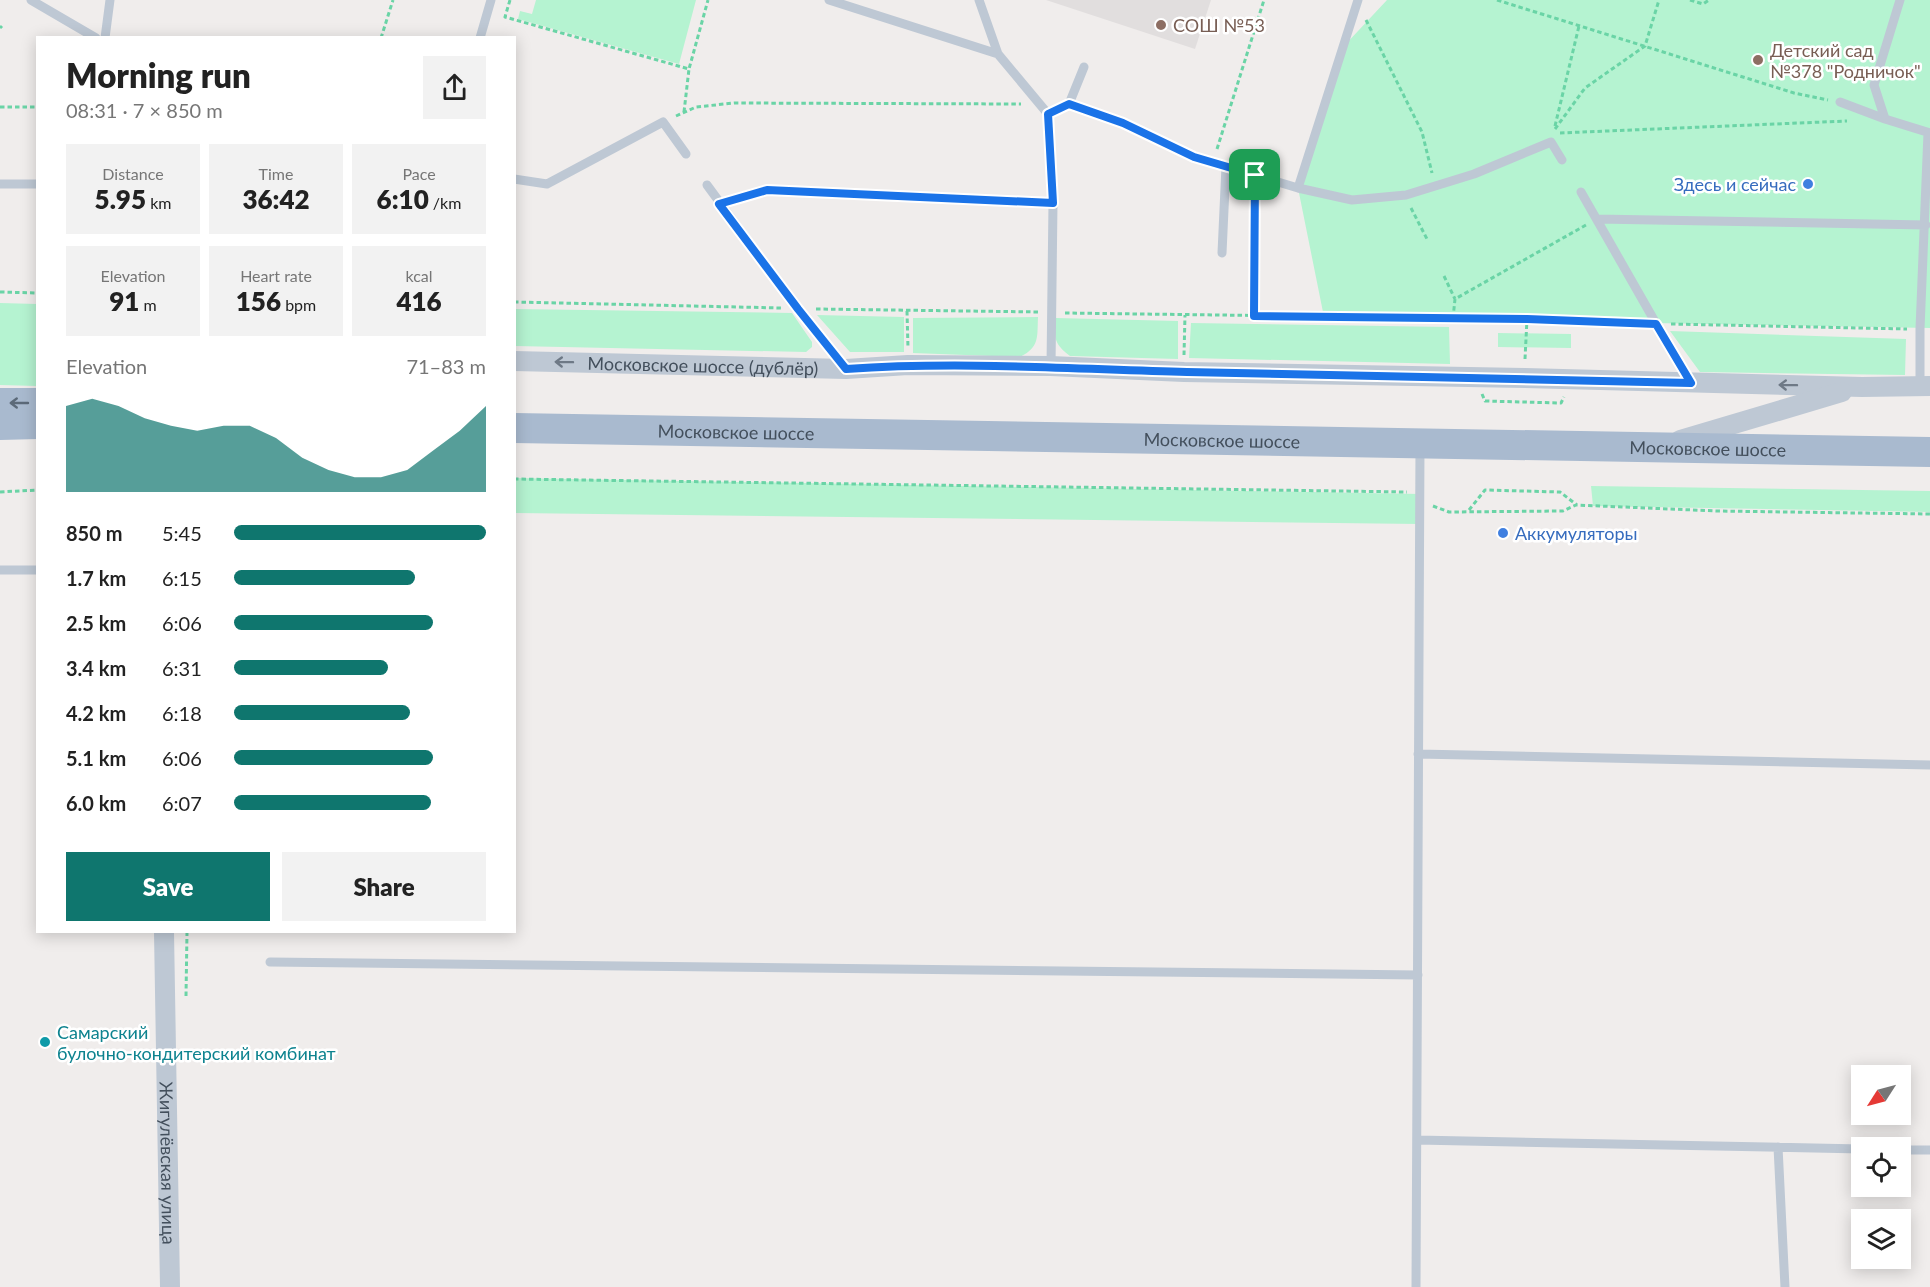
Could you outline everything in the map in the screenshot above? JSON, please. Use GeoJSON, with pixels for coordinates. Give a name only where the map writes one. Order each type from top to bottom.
{"type":"FeatureCollection","features":[{"type":"Feature","properties":{"kind":"main road"},"geometry":{"type":"LineString","coordinates":[[0,403],[36,403]]}},
{"type":"Feature","properties":{"kind":"main road","name":"Московское шоссе"},"geometry":{"type":"LineString","coordinates":[[516,412],[846,420],[1930,433]]}},
{"type":"Feature","properties":{"kind":"main road"},"geometry":{"type":"LineString","coordinates":[[0,425],[36,424]]}},
{"type":"Feature","properties":{"kind":"main road","name":"Московское шоссе"},"geometry":{"type":"LineString","coordinates":[[516,428],[1420,453],[1930,470]]}},
{"type":"Feature","properties":{"kind":"main road"},"geometry":{"type":"LineString","coordinates":[[0,442],[36,442]]}},
{"type":"Feature","properties":{"kind":"main road","name":"Московское шоссе"},"geometry":{"type":"LineString","coordinates":[[516,447],[1420,453],[1653,448],[1930,452]]}},
{"type":"Feature","properties":{"kind":"street","name":"Московское шоссе (дублёр)"},"geometry":{"type":"LineString","coordinates":[[516,361],[846,369],[908,365],[1051,366],[1184,372],[1862,387],[1925,386]]}},
{"type":"Feature","properties":{"kind":"street","name":"Московское шоссе (дублёр)"},"geometry":{"type":"LineString","coordinates":[[1653,448],[1862,387]]}},
{"type":"Feature","properties":{"kind":"street","name":"Жигулёвская улица"},"geometry":{"type":"LineString","coordinates":[[164,933],[170,1287]]}},
{"type":"Feature","properties":{"kind":"lane"},"geometry":{"type":"LineString","coordinates":[[31,0],[93,36]]}},
{"type":"Feature","properties":{"kind":"lane"},"geometry":{"type":"LineString","coordinates":[[105,36],[110,0]]}},
{"type":"Feature","properties":{"kind":"lane"},"geometry":{"type":"LineString","coordinates":[[481,36],[491,0]]}},
{"type":"Feature","properties":{"kind":"lane"},"geometry":{"type":"LineString","coordinates":[[829,0],[998,54]]}},
{"type":"Feature","properties":{"kind":"lane"},"geometry":{"type":"LineString","coordinates":[[978,0],[998,54],[1048,114],[1053,203],[1051,366]]}},
{"type":"Feature","properties":{"kind":"lane"},"geometry":{"type":"LineString","coordinates":[[1885,119],[1874,85],[1900,0]]}},
{"type":"Feature","properties":{"kind":"lane"},"geometry":{"type":"LineString","coordinates":[[1298,188],[1358,2]]}},
{"type":"Feature","properties":{"kind":"lane"},"geometry":{"type":"LineString","coordinates":[[1048,114],[1069,104],[1084,67]]}},
{"type":"Feature","properties":{"kind":"lane"},"geometry":{"type":"LineString","coordinates":[[1840,102],[1929,133],[1920,329],[1925,386]]}},
{"type":"Feature","properties":{"kind":"lane"},"geometry":{"type":"LineString","coordinates":[[1069,104],[1123,123],[1194,157],[1298,188],[1352,200],[1406,195],[1474,174],[1551,142],[1562,160]]}},
{"type":"Feature","properties":{"kind":"lane"},"geometry":{"type":"LineString","coordinates":[[516,179],[547,184],[663,122],[686,154]]}},
{"type":"Feature","properties":{"kind":"lane"},"geometry":{"type":"LineString","coordinates":[[1222,253],[1226,166]]}},
{"type":"Feature","properties":{"kind":"lane"},"geometry":{"type":"LineString","coordinates":[[0,184],[36,184]]}},
{"type":"Feature","properties":{"kind":"lane"},"geometry":{"type":"LineString","coordinates":[[707,185],[798,309],[846,369]]}},
{"type":"Feature","properties":{"kind":"lane"},"geometry":{"type":"LineString","coordinates":[[719,204],[767,190],[1053,203]]}},
{"type":"Feature","properties":{"kind":"lane"},"geometry":{"type":"LineString","coordinates":[[1581,192],[1691,383]]}},
{"type":"Feature","properties":{"kind":"lane"},"geometry":{"type":"LineString","coordinates":[[1597,219],[1926,225]]}},
{"type":"Feature","properties":{"kind":"lane"},"geometry":{"type":"LineString","coordinates":[[1416,1287],[1420,453]]}},
{"type":"Feature","properties":{"kind":"lane"},"geometry":{"type":"LineString","coordinates":[[0,570],[36,570]]}},
{"type":"Feature","properties":{"kind":"lane"},"geometry":{"type":"LineString","coordinates":[[1419,754],[1930,765]]}},
{"type":"Feature","properties":{"kind":"lane"},"geometry":{"type":"LineString","coordinates":[[270,962],[1418,975]]}},
{"type":"Feature","properties":{"kind":"lane"},"geometry":{"type":"LineString","coordinates":[[1417,1140],[1851,1149]]}},
{"type":"Feature","properties":{"kind":"lane"},"geometry":{"type":"LineString","coordinates":[[1778,1147],[1785,1287]]}},
{"type":"Feature","properties":{"kind":"lane"},"geometry":{"type":"LineString","coordinates":[[1911,1150],[1930,1150]]}},
{"type":"Feature","properties":{"kind":"path"},"geometry":{"type":"LineString","coordinates":[[382,36],[393,0]]}},
{"type":"Feature","properties":{"kind":"path"},"geometry":{"type":"LineString","coordinates":[[510,0],[505,17],[689,69]]}},
{"type":"Feature","properties":{"kind":"path"},"geometry":{"type":"LineString","coordinates":[[684,112],[689,69],[708,0]]}},
{"type":"Feature","properties":{"kind":"path"},"geometry":{"type":"LineString","coordinates":[[1213,162],[1264,0]]}},
{"type":"Feature","properties":{"kind":"path"},"geometry":{"type":"LineString","coordinates":[[1497,0],[1794,93],[1840,102]]}},
{"type":"Feature","properties":{"kind":"path"},"geometry":{"type":"LineString","coordinates":[[1554,129],[1585,88],[1645,46],[1659,0]]}},
{"type":"Feature","properties":{"kind":"path"},"geometry":{"type":"LineString","coordinates":[[1690,0],[1703,4],[1709,0]]}},
{"type":"Feature","properties":{"kind":"path"},"geometry":{"type":"LineString","coordinates":[[1358,2],[1422,132],[1435,186]]}},
{"type":"Feature","properties":{"kind":"path"},"geometry":{"type":"LineString","coordinates":[[1579,26],[1553,134],[1850,120]]}},
{"type":"Feature","properties":{"kind":"path"},"geometry":{"type":"LineString","coordinates":[[663,122],[696,107],[734,103],[1040,104]]}},
{"type":"Feature","properties":{"kind":"path"},"geometry":{"type":"LineString","coordinates":[[0,106],[36,107]]}},
{"type":"Feature","properties":{"kind":"path"},"geometry":{"type":"LineString","coordinates":[[1254,316],[1255,175]]}},
{"type":"Feature","properties":{"kind":"path"},"geometry":{"type":"LineString","coordinates":[[1406,195],[1428,241]]}},
{"type":"Feature","properties":{"kind":"path"},"geometry":{"type":"LineString","coordinates":[[1455,299],[1597,219]]}},
{"type":"Feature","properties":{"kind":"path"},"geometry":{"type":"LineString","coordinates":[[1444,276],[1455,299],[1453,318]]}},
{"type":"Feature","properties":{"kind":"path"},"geometry":{"type":"LineString","coordinates":[[0,292],[36,293]]}},
{"type":"Feature","properties":{"kind":"path"},"geometry":{"type":"LineString","coordinates":[[516,302],[907,311],[1527,319],[1920,329]]}},
{"type":"Feature","properties":{"kind":"path"},"geometry":{"type":"LineString","coordinates":[[907,311],[908,365]]}},
{"type":"Feature","properties":{"kind":"path"},"geometry":{"type":"LineString","coordinates":[[1184,372],[1185,315]]}},
{"type":"Feature","properties":{"kind":"path"},"geometry":{"type":"LineString","coordinates":[[1524,378],[1527,319]]}},
{"type":"Feature","properties":{"kind":"path"},"geometry":{"type":"LineString","coordinates":[[1485,401],[1561,403]]}},
{"type":"Feature","properties":{"kind":"path"},"geometry":{"type":"LineString","coordinates":[[516,479],[1420,494],[1434,507],[1449,512],[1563,511],[1579,506],[1717,511],[1930,514]]}},
{"type":"Feature","properties":{"kind":"path"},"geometry":{"type":"LineString","coordinates":[[0,492],[36,490]]}},
{"type":"Feature","properties":{"kind":"path"},"geometry":{"type":"LineString","coordinates":[[1468,511],[1485,490],[1560,492],[1579,506]]}},
{"type":"Feature","properties":{"kind":"shaded area","name":"СОШ №53"},"geometry":{"type":"Polygon","coordinates":[[[1046,0],[1211,0],[1195,49],[1046,0]]]}},
{"type":"Feature","properties":{"kind":"green space"},"geometry":{"type":"Polygon","coordinates":[[[536,0],[696,0],[679,64],[518,19],[520,11],[532,14],[536,0]]]}},
{"type":"Feature","properties":{"kind":"green space"},"geometry":{"type":"Polygon","coordinates":[[[1387,0],[1930,0],[1930,328],[1324,317],[1298,188],[1344,46],[1387,0]]]}},
{"type":"Feature","properties":{"kind":"green space"},"geometry":{"type":"Polygon","coordinates":[[[0,303],[36,304],[36,386],[0,385],[0,303]]]}},
{"type":"Feature","properties":{"kind":"green space"},"geometry":{"type":"Polygon","coordinates":[[[516,309],[792,313],[812,342],[812,347],[806,352],[516,346],[516,309]]]}},
{"type":"Feature","properties":{"kind":"green space"},"geometry":{"type":"Polygon","coordinates":[[[817,315],[904,317],[904,352],[850,352],[817,315]]]}},
{"type":"Feature","properties":{"kind":"green space"},"geometry":{"type":"Polygon","coordinates":[[[1038,317],[1036,341],[1031,349],[1020,357],[913,353],[913,318],[1038,317]]]}},
{"type":"Feature","properties":{"kind":"green space"},"geometry":{"type":"Polygon","coordinates":[[[1056,318],[1178,321],[1178,359],[1070,356],[1060,347],[1056,339],[1056,318]]]}},
{"type":"Feature","properties":{"kind":"green space"},"geometry":{"type":"Polygon","coordinates":[[[1191,323],[1449,327],[1450,364],[1189,358],[1191,323]]]}},
{"type":"Feature","properties":{"kind":"green space"},"geometry":{"type":"Polygon","coordinates":[[[1670,331],[1906,339],[1905,375],[1700,372],[1670,331]]]}},
{"type":"Feature","properties":{"kind":"green space"},"geometry":{"type":"Polygon","coordinates":[[[1498,333],[1571,334],[1571,348],[1498,347],[1498,333]]]}},
{"type":"Feature","properties":{"kind":"green space"},"geometry":{"type":"Polygon","coordinates":[[[516,478],[1420,494],[1420,524],[516,513],[516,478]]]}},
{"type":"Feature","properties":{"kind":"green space"},"geometry":{"type":"Polygon","coordinates":[[[1591,486],[1930,491],[1930,512],[1593,506],[1591,486]]]}},
{"type":"Feature","properties":{"kind":"place","name":"СОШ №53"},"geometry":{"type":"Point","coordinates":[1161,25]}},
{"type":"Feature","properties":{"kind":"place","name":"Детский сад №378 \"Родничок\""},"geometry":{"type":"Point","coordinates":[1758,60]}},
{"type":"Feature","properties":{"kind":"place","name":"Здесь и сейчас"},"geometry":{"type":"Point","coordinates":[1808,184]}},
{"type":"Feature","properties":{"kind":"place","name":"Аккумуляторы"},"geometry":{"type":"Point","coordinates":[1503,533]}},
{"type":"Feature","properties":{"kind":"place","name":"Самарский булочно-кондитерский комбинат"},"geometry":{"type":"Point","coordinates":[45,1042]}},
{"type":"Feature","properties":{"kind":"route"},"geometry":{"type":"LineString","coordinates":[[1069,104],[1123,123],[1194,157],[1255,175],[1254,316],[1527,319],[1656,324],[1691,383],[1184,372],[1051,366],[908,365],[846,369],[719,204],[767,190],[1053,203],[1048,114],[1069,104]]}}]}
